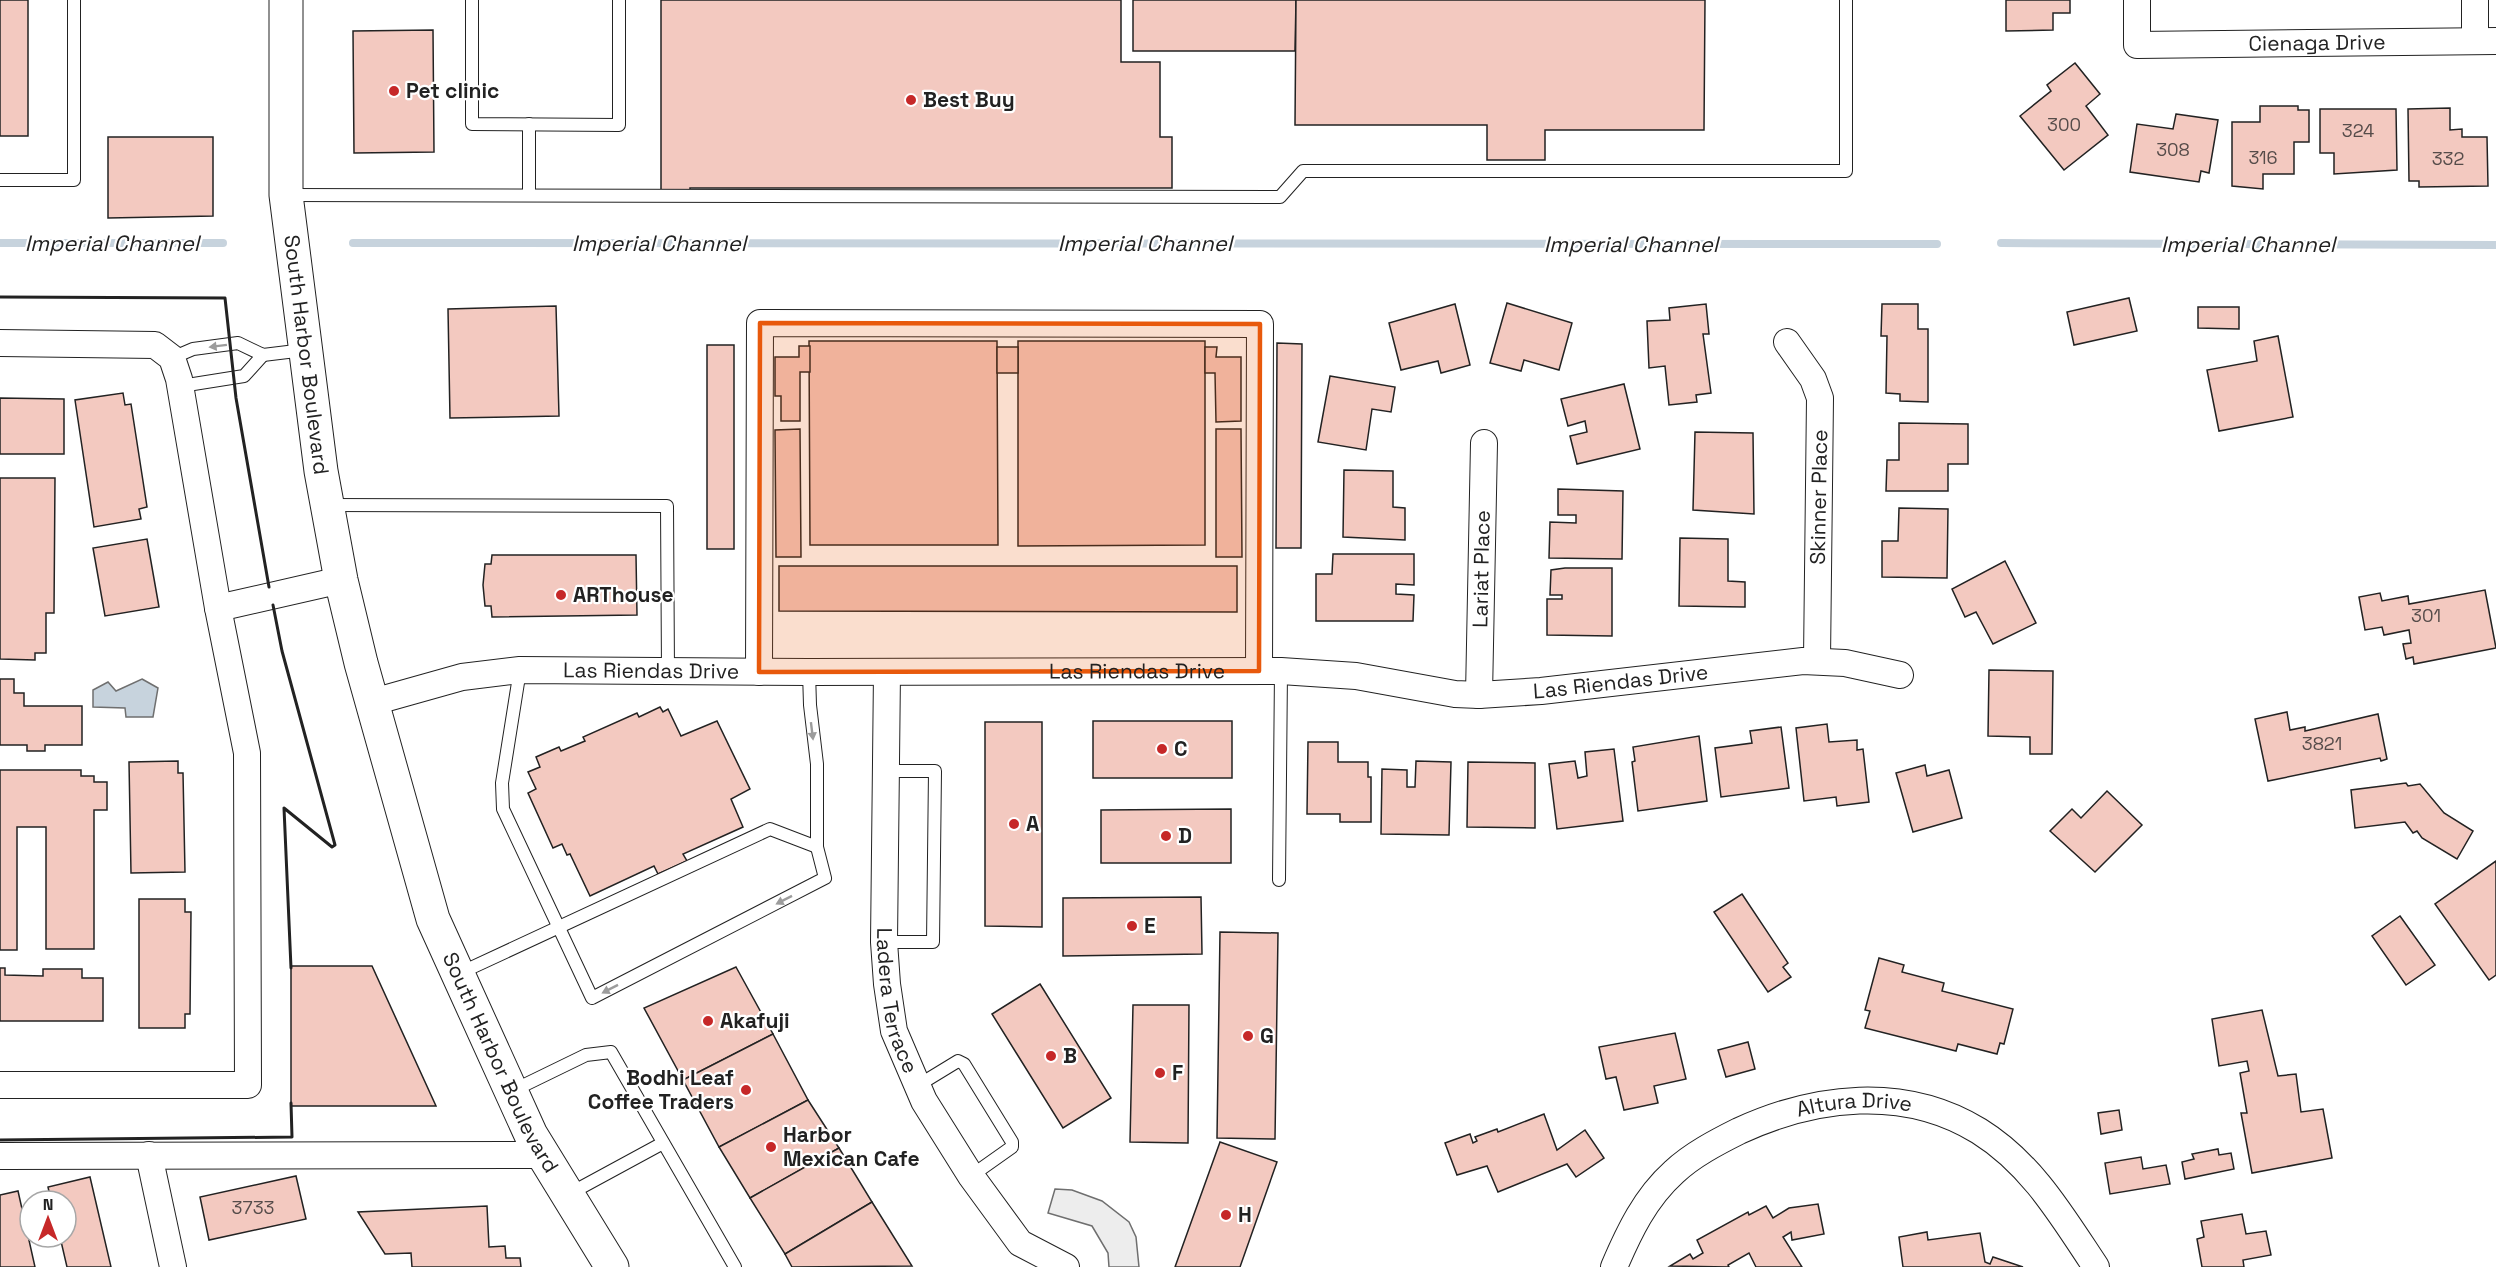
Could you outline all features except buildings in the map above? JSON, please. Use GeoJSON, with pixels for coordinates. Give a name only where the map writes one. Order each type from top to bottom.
{"type":"FeatureCollection","features":[{"type":"Feature","properties":{"kind":"main road","name":"South Harbor Boulevard"},"geometry":{"type":"LineString","coordinates":[[286,0],[286,195],[304,350],[326,505],[361,663],[374,702],[411,847],[433,919],[511,1091],[544,1155],[612,1267]]}},
{"type":"Feature","properties":{"kind":"street","name":"Cienaga Drive"},"geometry":{"type":"LineString","coordinates":[[2136,0],[2137,45],[2485,40]]}},
{"type":"Feature","properties":{"kind":"street"},"geometry":{"type":"LineString","coordinates":[[2475,0],[2485,40]]}},
{"type":"Feature","properties":{"kind":"street"},"geometry":{"type":"LineString","coordinates":[[759,672],[760,323],[1260,324],[1270,671]]}},
{"type":"Feature","properties":{"kind":"street","name":"Skinner Place"},"geometry":{"type":"LineString","coordinates":[[1787,342],[1813,379],[1820,398],[1817,660]]}},
{"type":"Feature","properties":{"kind":"street"},"geometry":{"type":"LineString","coordinates":[[0,343],[155,345],[172,358],[181,386],[218,608],[247,753],[248,1084],[0,1084]]}},
{"type":"Feature","properties":{"kind":"street","name":"Lariat Place"},"geometry":{"type":"LineString","coordinates":[[1479,695],[1484,443]]}},
{"type":"Feature","properties":{"kind":"street"},"geometry":{"type":"LineString","coordinates":[[218,608],[341,580]]}},
{"type":"Feature","properties":{"kind":"street","name":"Las Riendas Drive"},"geometry":{"type":"LineString","coordinates":[[374,702],[462,677],[520,670],[668,672],[1270,671],[1356,676],[1455,694],[1479,695],[1541,691],[1817,660],[1861,666],[1900,675]]}},
{"type":"Feature","properties":{"kind":"street","name":"Ladera Terrace"},"geometry":{"type":"LineString","coordinates":[[886,672],[884,942],[886,984],[894,1031],[917,1086],[971,1176],[1020,1243],[1066,1267]]}},
{"type":"Feature","properties":{"kind":"street","name":"Altura Drive"},"geometry":{"type":"LineString","coordinates":[[1614,1267],[1635,1221],[1649,1199],[1684,1163],[1720,1141],[1760,1122],[1818,1104],[1857,1100],[1900,1103],[1933,1111],[1971,1127],[1999,1144],[2048,1193],[2096,1267]]}},
{"type":"Feature","properties":{"kind":"street"},"geometry":{"type":"LineString","coordinates":[[149,1155],[172,1267]]}},
{"type":"Feature","properties":{"kind":"street"},"geometry":{"type":"LineString","coordinates":[[0,1156],[544,1155]]}},
{"type":"Feature","properties":{"kind":"lane"},"geometry":{"type":"LineString","coordinates":[[0,180],[74,180],[74,0]]}},
{"type":"Feature","properties":{"kind":"lane"},"geometry":{"type":"LineString","coordinates":[[472,0],[472,124],[619,125],[619,0]]}},
{"type":"Feature","properties":{"kind":"lane"},"geometry":{"type":"LineString","coordinates":[[286,195],[1280,197],[1303,171],[1846,171],[1846,0]]}},
{"type":"Feature","properties":{"kind":"lane"},"geometry":{"type":"LineString","coordinates":[[529,124],[529,195]]}},
{"type":"Feature","properties":{"kind":"lane"},"geometry":{"type":"LineString","coordinates":[[172,358],[193,349],[238,343],[263,355],[304,350]]}},
{"type":"Feature","properties":{"kind":"lane"},"geometry":{"type":"LineString","coordinates":[[181,386],[244,376],[263,355]]}},
{"type":"Feature","properties":{"kind":"lane"},"geometry":{"type":"LineString","coordinates":[[326,505],[667,506],[668,672]]}},
{"type":"Feature","properties":{"kind":"lane"},"geometry":{"type":"LineString","coordinates":[[520,670],[502,783],[504,809],[592,998],[825,879],[817,847],[817,764],[810,705],[809,672]]}},
{"type":"Feature","properties":{"kind":"lane"},"geometry":{"type":"LineString","coordinates":[[1270,671],[1279,880]]}},
{"type":"Feature","properties":{"kind":"lane"},"geometry":{"type":"LineString","coordinates":[[884,942],[933,942],[935,771],[887,771]]}},
{"type":"Feature","properties":{"kind":"lane"},"geometry":{"type":"LineString","coordinates":[[458,974],[770,829],[817,847]]}},
{"type":"Feature","properties":{"kind":"lane"},"geometry":{"type":"LineString","coordinates":[[511,1091],[586,1055],[611,1052],[735,1267]]}},
{"type":"Feature","properties":{"kind":"lane"},"geometry":{"type":"LineString","coordinates":[[917,1086],[958,1061],[963,1064],[1012,1142],[1012,1147],[971,1176]]}},
{"type":"Feature","properties":{"kind":"lane"},"geometry":{"type":"LineString","coordinates":[[568,1194],[663,1143]]}},
{"type":"Feature","properties":{"kind":"highlighted area"},"geometry":{"type":"Polygon","coordinates":[[[760,323],[1260,324],[1259,671],[759,672],[760,323]]]}},
{"type":"Feature","properties":{"kind":"shaded area"},"geometry":{"type":"Polygon","coordinates":[[[142,679],[158,688],[153,717],[126,717],[125,708],[93,707],[93,690],[108,682],[116,691],[142,679]]]}},
{"type":"Feature","properties":{"kind":"shaded area"},"geometry":{"type":"Polygon","coordinates":[[[1055,1189],[1072,1190],[1102,1201],[1129,1222],[1136,1237],[1139,1267],[1109,1267],[1108,1253],[1092,1226],[1048,1213],[1055,1189]]]}},
{"type":"Feature","properties":{"kind":"waterway","name":"Imperial Channel"},"geometry":{"type":"LineString","coordinates":[[0,243],[223,243]]}},
{"type":"Feature","properties":{"kind":"waterway","name":"Imperial Channel"},"geometry":{"type":"LineString","coordinates":[[353,243],[1937,244]]}},
{"type":"Feature","properties":{"kind":"waterway","name":"Imperial Channel"},"geometry":{"type":"LineString","coordinates":[[2001,243],[2496,245]]}},
{"type":"Feature","properties":{"kind":"wall"},"geometry":{"type":"LineString","coordinates":[[0,297],[225,298],[236,398],[269,587]]}},
{"type":"Feature","properties":{"kind":"wall"},"geometry":{"type":"LineString","coordinates":[[273,605],[282,651],[335,845],[332,847],[284,808],[291,968]]}},
{"type":"Feature","properties":{"kind":"wall"},"geometry":{"type":"LineString","coordinates":[[0,1140],[292,1137],[291,1103]]}},
{"type":"Feature","properties":{"kind":"place","name":"Pet clinic"},"geometry":{"type":"Point","coordinates":[394,91]}},
{"type":"Feature","properties":{"kind":"place","name":"Best Buy"},"geometry":{"type":"Point","coordinates":[911,100]}},
{"type":"Feature","properties":{"kind":"place","name":"ARThouse"},"geometry":{"type":"Point","coordinates":[561,595]}},
{"type":"Feature","properties":{"kind":"place","name":"C"},"geometry":{"type":"Point","coordinates":[1162,749]}},
{"type":"Feature","properties":{"kind":"place","name":"A"},"geometry":{"type":"Point","coordinates":[1014,824]}},
{"type":"Feature","properties":{"kind":"place","name":"D"},"geometry":{"type":"Point","coordinates":[1166,836]}},
{"type":"Feature","properties":{"kind":"place","name":"E"},"geometry":{"type":"Point","coordinates":[1132,926]}},
{"type":"Feature","properties":{"kind":"place","name":"Akafuji"},"geometry":{"type":"Point","coordinates":[708,1021]}},
{"type":"Feature","properties":{"kind":"place","name":"G"},"geometry":{"type":"Point","coordinates":[1248,1036]}},
{"type":"Feature","properties":{"kind":"place","name":"B"},"geometry":{"type":"Point","coordinates":[1051,1056]}},
{"type":"Feature","properties":{"kind":"place","name":"F"},"geometry":{"type":"Point","coordinates":[1160,1073]}},
{"type":"Feature","properties":{"kind":"place","name":"Bodhi Leaf Coffee Traders"},"geometry":{"type":"Point","coordinates":[746,1090]}},
{"type":"Feature","properties":{"kind":"place","name":"Harbor Mexican Cafe"},"geometry":{"type":"Point","coordinates":[771,1147]}},
{"type":"Feature","properties":{"kind":"place","name":"H"},"geometry":{"type":"Point","coordinates":[1226,1215]}}]}
